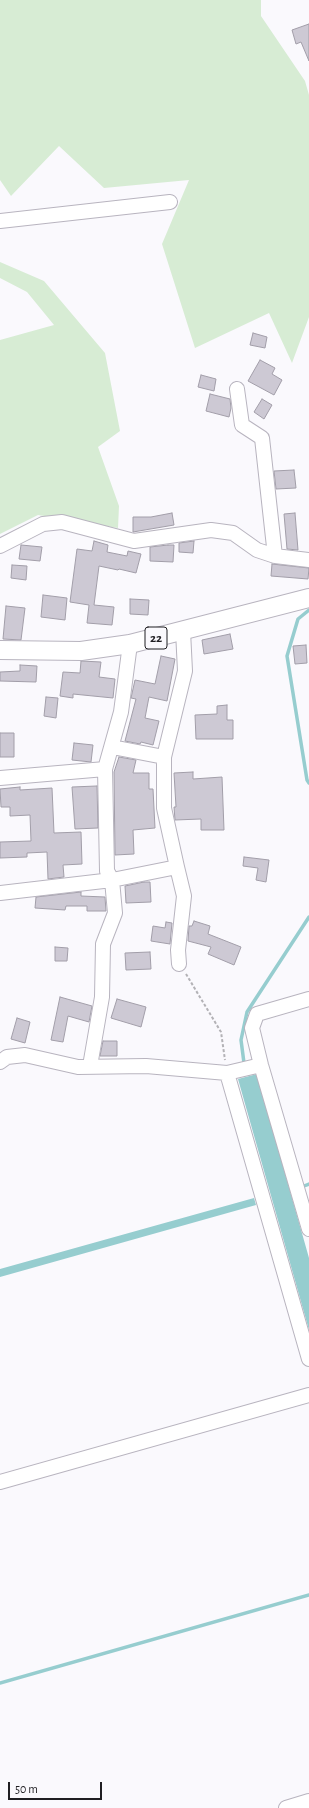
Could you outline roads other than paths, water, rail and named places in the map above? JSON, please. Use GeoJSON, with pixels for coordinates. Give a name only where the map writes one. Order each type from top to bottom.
{"type":"FeatureCollection","features":[{"type":"Feature","properties":{"kind":"main road","name":"22"},"geometry":{"type":"LineString","coordinates":[[0,650],[81,651],[130,644],[309,598]]}},
{"type":"Feature","properties":{"kind":"street"},"geometry":{"type":"LineString","coordinates":[[0,221],[170,202]]}},
{"type":"Feature","properties":{"kind":"street"},"geometry":{"type":"LineString","coordinates":[[238,388],[242,425],[262,438],[275,556]]}},
{"type":"Feature","properties":{"kind":"street"},"geometry":{"type":"LineString","coordinates":[[0,546],[42,524],[62,522],[134,541],[211,530],[233,533],[257,550],[275,556],[309,560]]}},
{"type":"Feature","properties":{"kind":"street"},"geometry":{"type":"LineString","coordinates":[[179,964],[178,950],[184,896],[164,808],[164,757],[185,671],[183,631]]}},
{"type":"Feature","properties":{"kind":"street"},"geometry":{"type":"LineString","coordinates":[[90,1066],[102,996],[103,944],[115,912],[112,880],[107,871],[105,769],[121,712],[130,644]]}},
{"type":"Feature","properties":{"kind":"street"},"geometry":{"type":"LineString","coordinates":[[112,747],[164,757]]}},
{"type":"Feature","properties":{"kind":"street"},"geometry":{"type":"LineString","coordinates":[[0,778],[105,769]]}},
{"type":"Feature","properties":{"kind":"street"},"geometry":{"type":"LineString","coordinates":[[0,893],[112,880],[177,867]]}},
{"type":"Feature","properties":{"kind":"street"},"geometry":{"type":"LineString","coordinates":[[309,999],[257,1014],[252,1028],[261,1065],[309,1230]]}},
{"type":"Feature","properties":{"kind":"street"},"geometry":{"type":"LineString","coordinates":[[0,1062],[7,1057],[25,1055],[78,1067],[146,1066],[227,1073],[261,1065]]}},
{"type":"Feature","properties":{"kind":"street"},"geometry":{"type":"LineString","coordinates":[[227,1073],[309,1359]]}},
{"type":"Feature","properties":{"kind":"street"},"geometry":{"type":"LineString","coordinates":[[0,1482],[309,1395]]}},
{"type":"Feature","properties":{"kind":"street"},"geometry":{"type":"LineString","coordinates":[[286,1808],[309,1801]]}},
{"type":"Feature","properties":{"kind":"water"},"geometry":{"type":"Polygon","coordinates":[[[257,1074],[309,1258],[309,1330],[238,1079],[257,1074]]]}},
{"type":"Feature","properties":{"kind":"water"},"geometry":{"type":"Polygon","coordinates":[[[254,1198],[256,1205],[0,1277],[0,1269],[254,1198]]]}},
{"type":"Feature","properties":{"kind":"waterway"},"geometry":{"type":"LineString","coordinates":[[309,610],[298,619],[287,656],[307,780],[309,783]]}},
{"type":"Feature","properties":{"kind":"waterway"},"geometry":{"type":"LineString","coordinates":[[244,1063],[241,1040],[247,1012],[309,917]]}},
{"type":"Feature","properties":{"kind":"waterway"},"geometry":{"type":"LineString","coordinates":[[304,1186],[309,1184]]}},
{"type":"Feature","properties":{"kind":"waterway"},"geometry":{"type":"LineString","coordinates":[[0,1683],[309,1595]]}}]}
